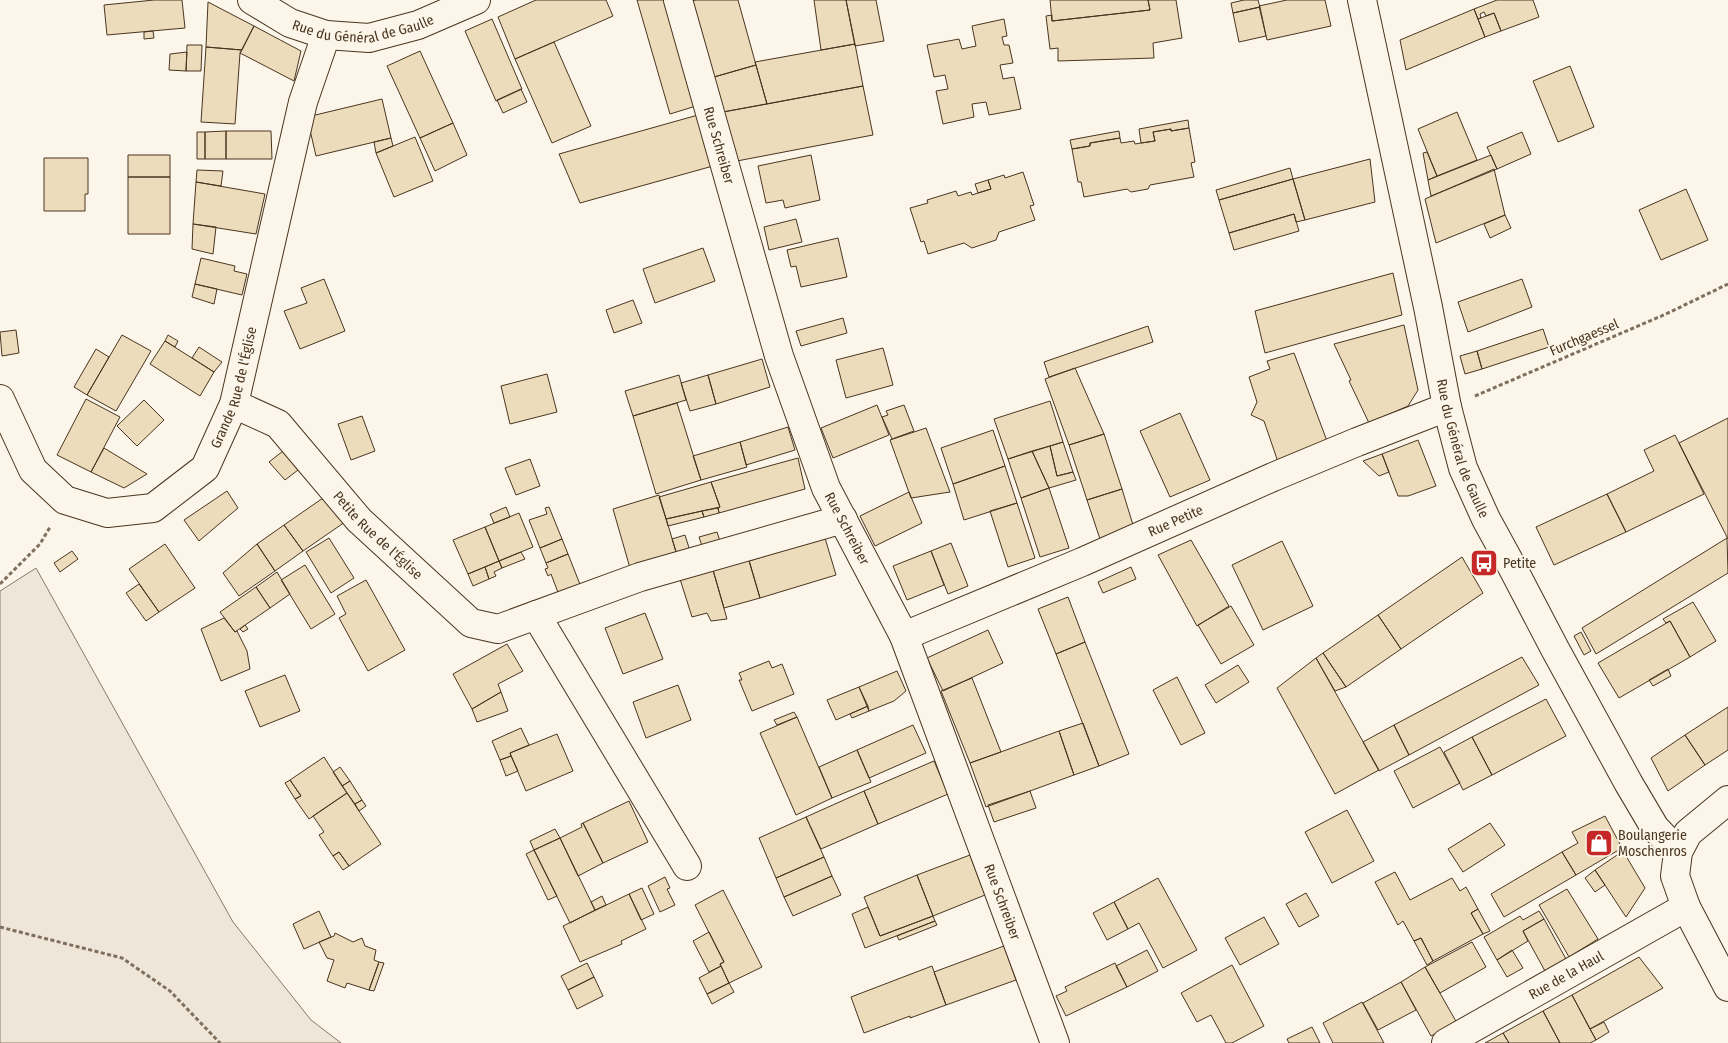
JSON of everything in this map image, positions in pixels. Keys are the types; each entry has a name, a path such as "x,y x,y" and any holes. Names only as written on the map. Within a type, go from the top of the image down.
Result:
{"street":[{"name":"Rue du Général de Gaulle","path":"252,0 290,23 326,35 369,38 418,25 476,0"},
{"name":"Rue Schreiber","path":"678,0 780,356 826,488 904,636 1055,1043"},
{"name":"Rue du Général de Gaulle","path":"1362,0 1428,306 1447,407 1464,468 1486,519 1654,828 1678,852"},
{"name":"Grande Rue de l'Église","path":"0,398 33,470 65,500 108,513 153,508 205,468 234,404 303,102 326,35"},
{"name":"Petite Rue de l'Église","path":"234,404 278,424 359,520 471,623 498,629 640,577 843,519"},
{"name":"Rue Petite","path":"904,636 1082,562 1273,477 1447,407"},
{"path":"536,615 687,866"},
{"path":"1728,800 1688,834 1678,852 1675,876 1686,907 1728,987"},
{"name":"Rue de la Haul","path":"1446,1043 1686,907"}],"path":[{"name":"Furchgaessel","path":"1447,407 1666,314 1728,284"},
{"path":"0,584 40,544 65,500"},
{"path":"0,928 122,958 170,991 220,1043"}],"shaded area":[{"path":"36,568 233,922 311,1020 341,1043 0,1043 0,591"}],"building":[{"path":"154,0 182,0 185,28 107,35 104,5"},
{"path":"536,0 606,0 613,16 515,59 498,17"},
{"path":"637,0 666,0 696,106 670,114"},
{"path":"738,0 756,65 714,77 692,1"},
{"path":"814,0 846,0 855,44 821,50"},
{"path":"846,0 876,0 884,41 855,46"},
{"path":"1050,0 1148,0 1150,10 1052,21"},
{"path":"1148,0 1176,0 1182,38 1153,43 1154,58 1058,61 1058,48 1050,49 1046,16 1052,15 1052,21 1150,10"},
{"path":"1244,0 1258,0 1260,7 1233,13 1231,3"},
{"path":"1287,0 1325,0 1331,26 1267,40 1259,6"},
{"path":"1497,0 1533,0 1539,17 1501,31 1494,13 1486,16 1484,12 1480,14 1481,18 1478,19 1474,9"},
{"path":"208,2 254,26 242,50 206,47"},
{"path":"1260,7 1266,36 1239,42 1233,13"},
{"path":"1474,9 1485,37 1406,70 1400,40"},
{"path":"1494,13 1501,31 1485,37 1478,19"},
{"path":"492,19 522,89 496,101 465,31"},
{"path":"1004,19 1007,36 1002,37 1004,45 1009,45 1013,63 1000,65 1003,79 1014,77 1021,109 989,115 986,102 972,104 974,117 943,124 936,91 948,89 945,75 934,77 927,45 959,39 962,49 976,46 972,26"},
{"path":"254,26 301,51 294,81 240,53"},
{"path":"153,31 154,38 144,39 144,32"},
{"path":"554,42 591,126 552,143 515,59"},
{"path":"855,44 863,86 767,104 755,62"},
{"path":"187,45 202,45 201,71 186,71"},
{"path":"206,47 242,50 240,53 235,124 201,122"},
{"path":"420,51 453,123 420,138 387,66"},
{"path":"187,52 186,71 169,70 170,54"},
{"path":"756,65 767,104 723,112 714,77"},
{"path":"1570,66 1594,127 1558,142 1533,81"},
{"path":"863,86 873,135 737,161 723,112"},
{"path":"521,89 527,102 503,113 497,100"},
{"path":"382,99 391,138 316,156 307,117"},
{"path":"1457,112 1477,160 1437,176 1418,129"},
{"path":"698,115 713,166 580,203 559,154"},
{"path":"1188,120 1189,128 1153,132 1155,141 1141,143 1139,129"},
{"path":"453,123 467,155 435,171 420,138"},
{"path":"1189,128 1195,162 1191,163 1194,177 1150,185 1148,189 1131,192 1127,189 1084,197 1081,182 1078,182 1072,149 1090,146 1090,143 1120,138 1121,143 1134,141 1135,144 1155,141 1153,132"},
{"path":"226,131 271,131 272,159 226,159"},
{"path":"226,131 226,159 205,159 205,132"},
{"path":"1119,131 1120,138 1090,143 1090,146 1072,149 1070,140"},
{"path":"197,132 205,132 205,159 197,159"},
{"path":"1522,132 1531,154 1497,169 1487,147"},
{"path":"415,137 433,181 394,197 376,153"},
{"path":"391,138 393,146 376,153 374,142"},
{"path":"1427,152 1437,176 1428,180 1423,153"},
{"path":"128,155 170,155 170,177 128,177"},
{"path":"811,155 820,200 785,208 783,200 766,203 758,166"},
{"path":"1491,155 1497,169 1431,196 1428,180"},
{"path":"44,158 88,158 88,194 85,194 85,211 44,211"},
{"path":"1370,159 1375,202 1305,220 1293,179"},
{"path":"1290,168 1293,179 1219,200 1216,190"},
{"path":"1494,169 1505,215 1436,243 1425,199"},
{"path":"197,170 223,171 221,186 196,182"},
{"path":"1023,172 1034,205 1030,206 1035,220 999,232 996,240 972,248 964,243 928,254 924,241 921,242 910,208 928,203 927,200 956,191 958,196 971,192 972,195 991,189 988,180 1004,175 1005,178"},
{"path":"128,177 170,177 170,234 128,234"},
{"path":"1293,179 1305,220 1296,222 1294,214 1229,233 1219,200"},
{"path":"988,180 991,189 978,193 975,184"},
{"path":"196,182 265,194 256,234 193,224"},
{"path":"1686,189 1708,240 1661,260 1639,210"},
{"path":"1294,214 1299,231 1234,250 1229,233"},
{"path":"1505,215 1511,228 1490,238 1484,224"},
{"path":"796,219 802,242 769,250 764,227"},
{"path":"193,224 216,227 213,254 192,249"},
{"path":"838,238 847,277 801,287 796,266 791,267 787,250"},
{"path":"703,248 715,281 655,303 643,269"},
{"path":"201,258 235,266 234,271 247,274 242,295 195,284"},
{"path":"1393,273 1402,315 1265,353 1255,311"},
{"path":"324,279 345,331 300,349 284,311 307,303 301,288"},
{"path":"1522,279 1532,307 1468,332 1458,302"},
{"path":"195,284 217,289 214,304 192,297"},
{"path":"633,300 642,323 614,333 606,310"},
{"path":"843,318 847,333 801,346 796,331"},
{"path":"1404,325 1418,390 1408,406 1369,423 1334,344"},
{"path":"1148,326 1153,342 1049,377 1044,362"},
{"path":"1543,329 1549,347 1482,369 1477,351"},
{"path":"16,330 19,353 2,356 0,332"},
{"path":"122,335 151,351 116,411 87,395"},
{"path":"168,335 178,341 175,347 165,341"},
{"path":"165,341 214,372 200,396 150,364"},
{"path":"199,347 222,362 214,372 192,358"},
{"path":"883,348 893,385 846,398 836,360"},
{"path":"96,349 109,357 87,395 74,387"},
{"path":"1477,351 1482,369 1465,374 1460,356"},
{"path":"1294,353 1327,441 1278,462 1264,421 1251,415 1257,402 1249,377 1270,369 1267,361"},
{"path":"762,359 770,387 716,404 708,375"},
{"path":"1075,368 1104,434 1069,445 1045,379"},
{"path":"547,374 557,412 510,424 501,386"},
{"path":"679,375 686,400 633,416 625,391"},
{"path":"708,375 716,404 690,411 681,383"},
{"path":"86,399 120,417 91,472 57,455"},
{"path":"144,400 164,420 137,446 117,426"},
{"path":"1050,401 1063,442 1008,459 994,419"},
{"path":"677,403 701,480 656,494 633,416"},
{"path":"877,405 889,435 833,458 821,428"},
{"path":"904,405 914,431 892,439 882,417 888,415 886,411"},
{"path":"1180,413 1210,480 1170,497 1140,431"},
{"path":"362,416 375,451 351,460 338,424"},
{"path":"1728,418 1728,539 1679,443"},
{"path":"788,427 795,450 746,465 740,442"},
{"path":"926,428 950,492 911,498 890,440"},
{"path":"993,430 1005,466 953,484 941,448"},
{"path":"1104,434 1122,489 1087,500 1069,445"},
{"path":"1675,435 1704,494 1626,532 1607,494 1654,471 1644,450"},
{"path":"1418,440 1436,486 1408,496 1398,496 1382,454"},
{"path":"740,442 747,467 701,480 693,456"},
{"path":"1063,442 1073,472 1057,476 1050,446"},
{"path":"1050,446 1057,476 1073,472 1076,480 1049,488 1032,451"},
{"path":"104,448 147,474 124,488 91,472"},
{"path":"283,451 298,470 285,480 269,462"},
{"path":"1032,451 1049,488 1021,498 1008,459"},
{"path":"1382,454 1389,472 1379,476 1363,461"},
{"path":"798,458 805,489 719,513 718,508 720,507 711,482"},
{"path":"530,459 540,486 516,495 505,468"},
{"path":"1005,466 1017,503 964,520 953,484"},
{"path":"711,482 720,507 666,519 659,497"},
{"path":"1049,488 1069,548 1040,557 1021,498"},
{"path":"1122,489 1133,525 1100,539 1087,500"},
{"path":"227,491 238,508 199,541 184,520"},
{"path":"909,492 922,523 875,546 860,516"},
{"path":"1607,494 1626,532 1554,565 1536,527"},
{"path":"659,495 677,555 630,568 613,509"},
{"path":"323,498 345,522 303,551 284,525"},
{"path":"1017,503 1035,558 1008,567 990,511"},
{"path":"506,507 510,517 494,523 490,514"},
{"path":"549,507 562,539 540,548 529,520 547,514 545,508"},
{"path":"718,508 719,513 704,517 702,511"},
{"path":"702,511 704,517 668,526 666,519"},
{"path":"519,513 533,547 499,561 485,527"},
{"path":"284,525 303,551 275,571 257,544"},
{"path":"485,527 499,561 468,574 453,540"},
{"path":"717,532 721,544 703,549 699,537"},
{"path":"685,535 690,551 677,555 672,539"},
{"path":"329,538 354,578 331,593 306,552"},
{"path":"825,538 836,575 760,598 749,561"},
{"path":"1727,538 1728,573 1596,654 1582,628"},
{"path":"562,539 568,554 546,563 540,548"},
{"path":"1191,540 1229,606 1197,626 1158,555"},
{"path":"1282,541 1313,606 1263,630 1232,565"},
{"path":"951,543 968,586 948,594 931,551"},
{"path":"165,544 195,588 159,612 129,569"},
{"path":"257,544 275,571 239,596 223,573"},
{"path":"72,551 78,559 60,572 54,563"},
{"path":"931,551 944,585 907,600 893,566"},
{"path":"521,552 525,559 502,568 499,561"},
{"path":"568,554 581,587 559,595 551,574 548,576 545,569 548,568 546,563"},
{"path":"1462,557 1483,593 1401,649 1378,615"},
{"path":"749,560 760,598 724,608 713,570"},
{"path":"499,561 502,568 494,572 496,576 489,579 485,567"},
{"path":"305,565 335,614 311,629 281,580"},
{"path":"485,567 489,579 473,586 468,574"},
{"path":"1131,567 1136,579 1103,593 1098,582"},
{"path":"713,570 727,619 711,621 707,613 692,617 680,579"},
{"path":"277,572 290,594 270,608 256,587"},
{"path":"366,580 405,650 368,671 339,618 346,614 337,596"},
{"path":"139,584 159,612 146,621 126,593"},
{"path":"256,587 270,608 235,632 220,612"},
{"path":"1068,597 1085,642 1056,654 1038,609"},
{"path":"1693,602 1716,641 1690,657 1670,621 1666,623 1663,619"},
{"path":"1231,606 1254,645 1221,664 1198,625"},
{"path":"645,613 663,659 623,674 605,628"},
{"path":"1378,615 1401,649 1346,687 1323,653"},
{"path":"224,618 235,632 237,631 247,651 250,669 221,681 201,629"},
{"path":"1670,621 1690,657 1619,698 1598,663"},
{"path":"245,625 248,629 243,632 240,629"},
{"path":"988,630 1003,663 943,691 927,658"},
{"path":"1581,632 1591,651 1584,655 1574,636"},
{"path":"1085,642 1129,754 1099,766 1056,654"},
{"path":"507,644 523,671 498,684 501,692 472,709 453,674"},
{"path":"1323,653 1346,687 1335,691 1316,658"},
{"path":"1522,657 1539,685 1409,755 1394,725"},
{"path":"1316,658 1379,770 1335,794 1277,688"},
{"path":"769,661 772,668 782,664 794,694 752,711 739,680 742,680 739,673"},
{"path":"1238,665 1249,682 1216,703 1205,685"},
{"path":"1668,669 1671,676 1653,686 1649,680"},
{"path":"897,671 906,691 894,701 869,711 859,687"},
{"path":"285,675 300,711 260,727 245,691"},
{"path":"1177,677 1205,733 1181,745 1153,690"},
{"path":"972,678 1001,752 970,763 941,691"},
{"path":"678,685 691,720 646,738 633,702"},
{"path":"859,687 868,706 836,720 827,700"},
{"path":"501,692 508,711 477,722 472,709"},
{"path":"1546,699 1566,736 1492,775 1472,737"},
{"path":"868,706 869,711 852,718 850,714"},
{"path":"1728,707 1728,750 1705,765 1685,735"},
{"path":"794,712 797,717 777,725 774,720"},
{"path":"797,717 832,798 796,815 760,733"},
{"path":"1083,723 1099,766 1074,775 1059,731"},
{"path":"913,725 926,753 869,778 857,750"},
{"path":"1394,725 1409,755 1379,771 1363,742"},
{"path":"521,728 529,745 510,753 511,756 500,760 492,741"},
{"path":"1059,731 1074,775 986,807 970,763"},
{"path":"557,734 573,771 526,791 510,753"},
{"path":"1685,735 1705,765 1668,791 1651,758"},
{"path":"1472,737 1492,775 1463,790 1444,752"},
{"path":"1440,747 1460,783 1413,808 1394,771"},
{"path":"857,750 871,782 832,798 819,767"},
{"path":"511,756 518,771 506,776 500,760"},
{"path":"324,757 347,793 309,819 295,799 301,796 290,780"},
{"path":"934,761 948,794 878,824 864,791"},
{"path":"340,767 350,781 342,786 333,772"},
{"path":"290,780 301,796 295,799 285,783"},
{"path":"350,781 362,800 355,804 342,786"},
{"path":"864,791 878,824 821,849 806,817"},
{"path":"1030,791 1036,808 994,822 988,805"},
{"path":"347,793 381,844 349,866 339,852 333,856 319,835 324,832 313,816"},
{"path":"362,800 366,806 359,811 355,804"},
{"path":"629,801 648,842 603,863 583,823"},
{"path":"1347,810 1374,861 1332,883 1305,832"},
{"path":"1605,816 1622,848 1576,875 1562,852 1578,843 1572,832"},
{"path":"806,817 824,857 776,878 759,838"},
{"path":"583,823 603,863 578,876 560,838 582,827 581,824"},
{"path":"1490,823 1505,845 1463,872 1448,849"},
{"path":"555,829 560,838 534,850 530,841"},
{"path":"560,838 595,910 570,923 534,850"},
{"path":"534,850 557,896 548,900 526,854"},
{"path":"1623,851 1645,888 1626,917 1595,870"},
{"path":"339,852 349,866 343,870 333,856"},
{"path":"1562,852 1576,875 1504,917 1491,894"},
{"path":"970,855 985,895 933,916 917,875"},
{"path":"824,857 832,876 784,897 776,878"},
{"path":"1595,870 1605,885 1595,892 1585,878"},
{"path":"1395,872 1410,900 1452,878 1460,891 1466,887 1478,909 1471,913 1483,934 1433,961 1421,938 1414,941 1403,921 1398,925 1375,882"},
{"path":"917,875 933,916 880,936 864,897"},
{"path":"832,876 841,895 793,916 784,897"},
{"path":"665,877 670,888 667,889 675,905 660,912 648,886"},
{"path":"1158,878 1197,950 1163,968 1139,923 1128,929 1114,902"},
{"path":"642,888 654,914 641,920 629,894"},
{"path":"1567,889 1598,939 1569,957 1539,905"},
{"path":"723,890 762,967 729,983 720,964 724,962 695,905"},
{"path":"1306,893 1319,916 1299,927 1286,904"},
{"path":"629,894 646,929 621,941 622,944 580,962 563,926"},
{"path":"602,896 606,905 595,910 591,902"},
{"path":"1114,902 1128,929 1107,940 1093,913"},
{"path":"868,907 880,936 933,916 935,921 865,948 852,914"},
{"path":"1478,909 1490,931 1483,934 1471,913"},
{"path":"319,911 331,937 304,949 293,924"},
{"path":"1539,911 1544,919 1523,931 1528,941 1497,960 1484,937 1520,916 1523,920"},
{"path":"1264,917 1279,944 1240,965 1225,938"},
{"path":"1544,919 1566,959 1545,971 1523,931"},
{"path":"935,921 937,925 899,940 897,936"},
{"path":"709,932 724,962 720,964 721,966 709,972 693,941"},
{"path":"335,933 353,942 362,938 365,946 376,950 374,960 379,962 369,990 347,983 345,988 327,981 334,960 327,958 319,942 334,936"},
{"path":"1421,938 1433,961 1427,965 1414,941"},
{"path":"1472,942 1486,967 1440,993 1425,967"},
{"path":"1004,946 1016,980 946,1005 934,972"},
{"path":"1147,950 1158,971 1127,987 1116,966"},
{"path":"1512,950 1523,968 1507,977 1497,960"},
{"path":"1639,957 1663,988 1590,1029 1572,995"},
{"path":"379,962 384,963 374,991 369,990"},
{"path":"587,963 594,977 568,990 561,976"},
{"path":"1115,963 1127,987 1066,1016 1056,996 1067,991 1065,987"},
{"path":"1232,965 1264,1026 1232,1043 1226,1043 1211,1015 1197,1022 1181,993"},
{"path":"721,966 729,983 707,994 699,978"},
{"path":"932,966 946,1005 864,1033 851,997"},
{"path":"1425,967 1457,1023 1431,1036 1401,982"},
{"path":"594,977 603,996 577,1009 568,990"},
{"path":"1401,982 1416,1010 1378,1030 1363,1003"},
{"path":"729,983 734,992 712,1004 707,994"},
{"path":"1572,995 1596,1040 1590,1043 1560,1043 1543,1011"},
{"path":"1362,1002 1384,1043 1333,1043 1323,1023"},
{"path":"1543,1011 1560,1043 1509,1043 1503,1033"},
{"path":"1604,1022 1609,1032 1596,1040 1590,1029"},
{"path":"1312,1027 1320,1043 1289,1043 1287,1039"},
{"path":"1503,1033 1509,1043 1485,1043"}],"place":[{"name":"Petite","path":"1484,563"},
{"name":"Boulangerie Moschenros","path":"1599,843"}]}
